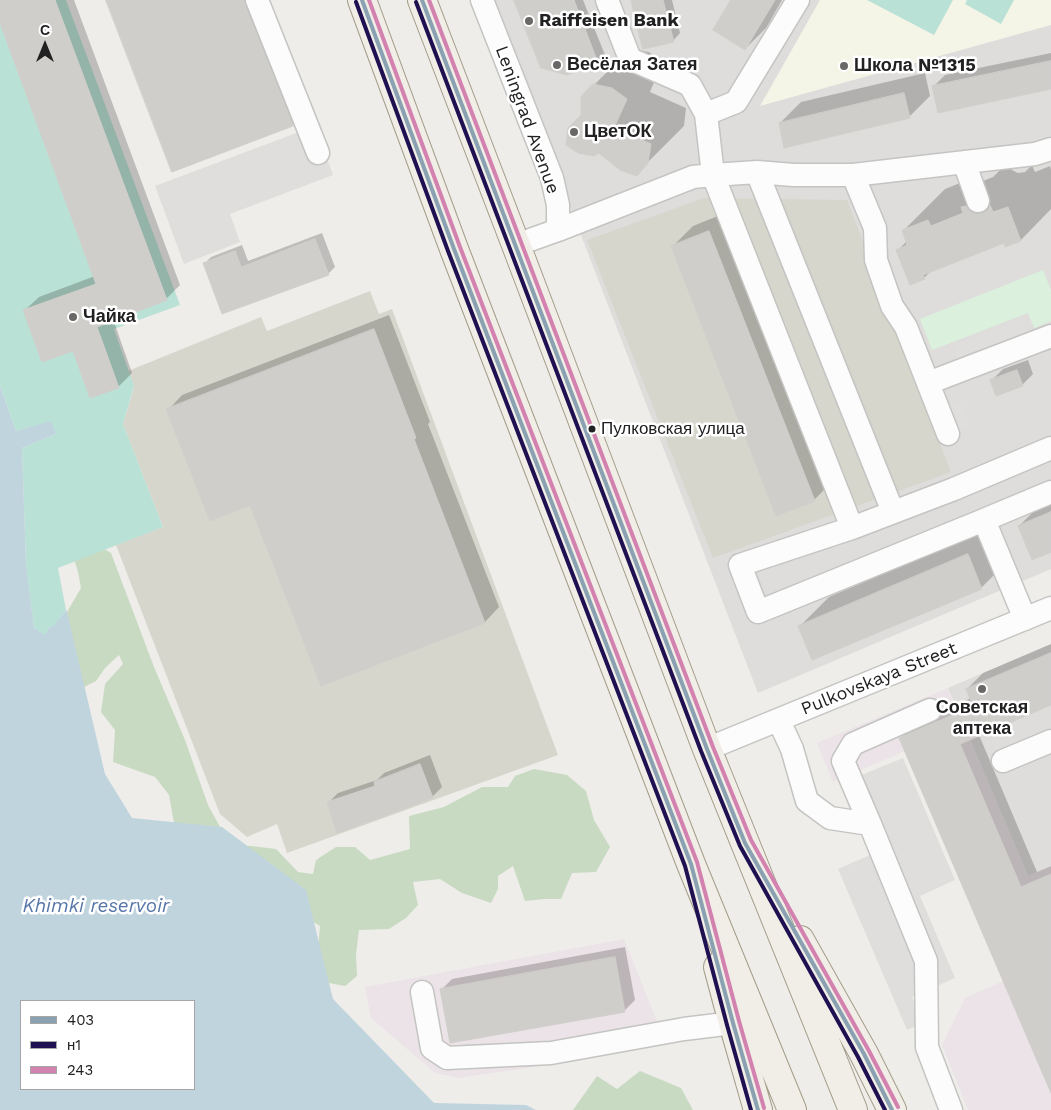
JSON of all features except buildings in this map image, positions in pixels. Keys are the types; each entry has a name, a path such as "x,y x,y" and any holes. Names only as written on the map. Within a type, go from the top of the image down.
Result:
{"main road":[{"path":"362,0 454,249 691,864 792,1110"},
{"path":"422,0 708,749 853,1110"},
{"path":"745,843 864,1054 892,1110"},
{"path":"691,864 758,1110"}],"street":[{"path":"257,0 318,153"},
{"name":"Leningrad Avenue","path":"482,0 552,178 558,205 558,230"},
{"path":"607,0 630,60 690,85 706,114 713,175 852,528"},
{"path":"706,114 736,102 798,0"},
{"path":"516,245 692,177 757,172 793,175 853,175 1035,154 1051,149"},
{"path":"964,162 978,201"},
{"path":"757,172 894,512"},
{"path":"853,175 875,228 876,260 892,306 906,327 948,434"},
{"path":"928,383 1051,336"},
{"path":"1051,448 954,489 852,528 740,565 758,612 1051,492"},
{"path":"984,520 1025,619"},
{"name":"Pulkovskaya Street","path":"708,749 1051,608"},
{"path":"930,710 853,744 843,761 926,961 927,1047 951,1110"},
{"path":"779,721 792,749 807,800 830,818 870,824"},
{"path":"1003,761 1051,741"},
{"path":"422,992 432,1048 447,1058 551,1054 684,1029 733,1023"}],"shaded area":[{"path":"490,0 1051,0 1051,569 758,693"},
{"name":"Школа №1315","path":"820,0 1051,0 1051,25 760,106"},
{"path":"315,126 333,175 230,214 240,242 184,264 155,186"},
{"path":"704,198 847,200 951,472 713,558 587,240"},
{"path":"370,291 379,314 392,309 558,755 287,853 277,824 247,837 220,814 116,545 163,527 123,424 134,387 128,371 261,317 267,331"},
{"path":"1020,320 1025,335 958,361 952,346"},
{"path":"961,401 972,428 957,434 946,407"},
{"path":"1051,644 1051,866 1028,876 948,688"},
{"path":"948,688 1028,876 1051,866 1051,1110 968,1110 942,1045 965,998 1003,981 905,751 833,782 817,743"},
{"path":"903,758 955,880 920,896 955,978 912,997 923,1023 907,1030 838,869 870,855 840,784"},
{"path":"624,939 660,1029 579,1042 582,1060 458,1078 435,1073 371,1018 365,987"}],"green space":[{"name":"Чайка","path":"0,0 66,0 180,305 114,329 134,386 123,424 163,527 58,568 66,610 54,627 49,628 45,636 34,628 26,564 22,448 56,434 50,422 16,431 0,386"},
{"path":"867,0 953,0 934,35"},
{"path":"967,0 1014,0 1001,24 965,4"},
{"path":"1043,270 1051,290 1051,321 1034,328 1028,313 932,350 920,319"},
{"path":"85,537 111,553 154,667 185,740 208,805 230,845 276,849 298,872 313,874 316,860 336,847 355,847 370,860 410,849 409,816 444,807 482,787 508,787 515,776 534,769 567,775 586,791 594,820 610,847 596,872 572,873 561,899 525,901 513,866 498,876 498,889 491,903 462,893 440,879 413,882 418,905 406,918 389,929 359,930 356,954 357,976 345,986 329,983 317,961 320,926 177,840 169,795 155,777 113,762 115,730 101,712 105,684 123,664 119,655 105,668 96,681 78,690 68,640 67,612 81,588 72,552"},
{"path":"640,1071 681,1088 693,1110 573,1110 597,1076 617,1089"}],"water":[{"name":"Khimki reservoir","path":"0,386 16,431 51,421 56,434 22,448 26,564 34,628 45,635 66,610 105,774 132,818 222,827 306,890 333,999 434,1103 526,1105 536,1110 0,1110"}],"transit line":[{"name":"403","path":"362,0 454,249 691,864 758,1110"},
{"name":"243","path":"369,0 460,247 697,862 764,1108"},
{"name":"403","path":"422,0 707,749 745,843 864,1054 892,1110"},
{"name":"243","path":"429,0 713,747 751,840 869,1051 898,1107"},
{"name":"н1","path":"356,2 448,251 685,866 751,1110"},
{"name":"н1","path":"416,2 701,751 740,846 858,1057 885,1110"}],"place":[{"name":"Raiffeisen Bank","path":"529,21"},
{"name":"Весёлая Затея","path":"557,65"},
{"name":"Школа №1315","path":"844,66"},
{"name":"ЦветОК","path":"574,132"},
{"name":"Чайка","path":"73,317"},
{"name":"Пулковская улица","path":"592,429"},
{"name":"Советская аптека","path":"982,689"}]}
